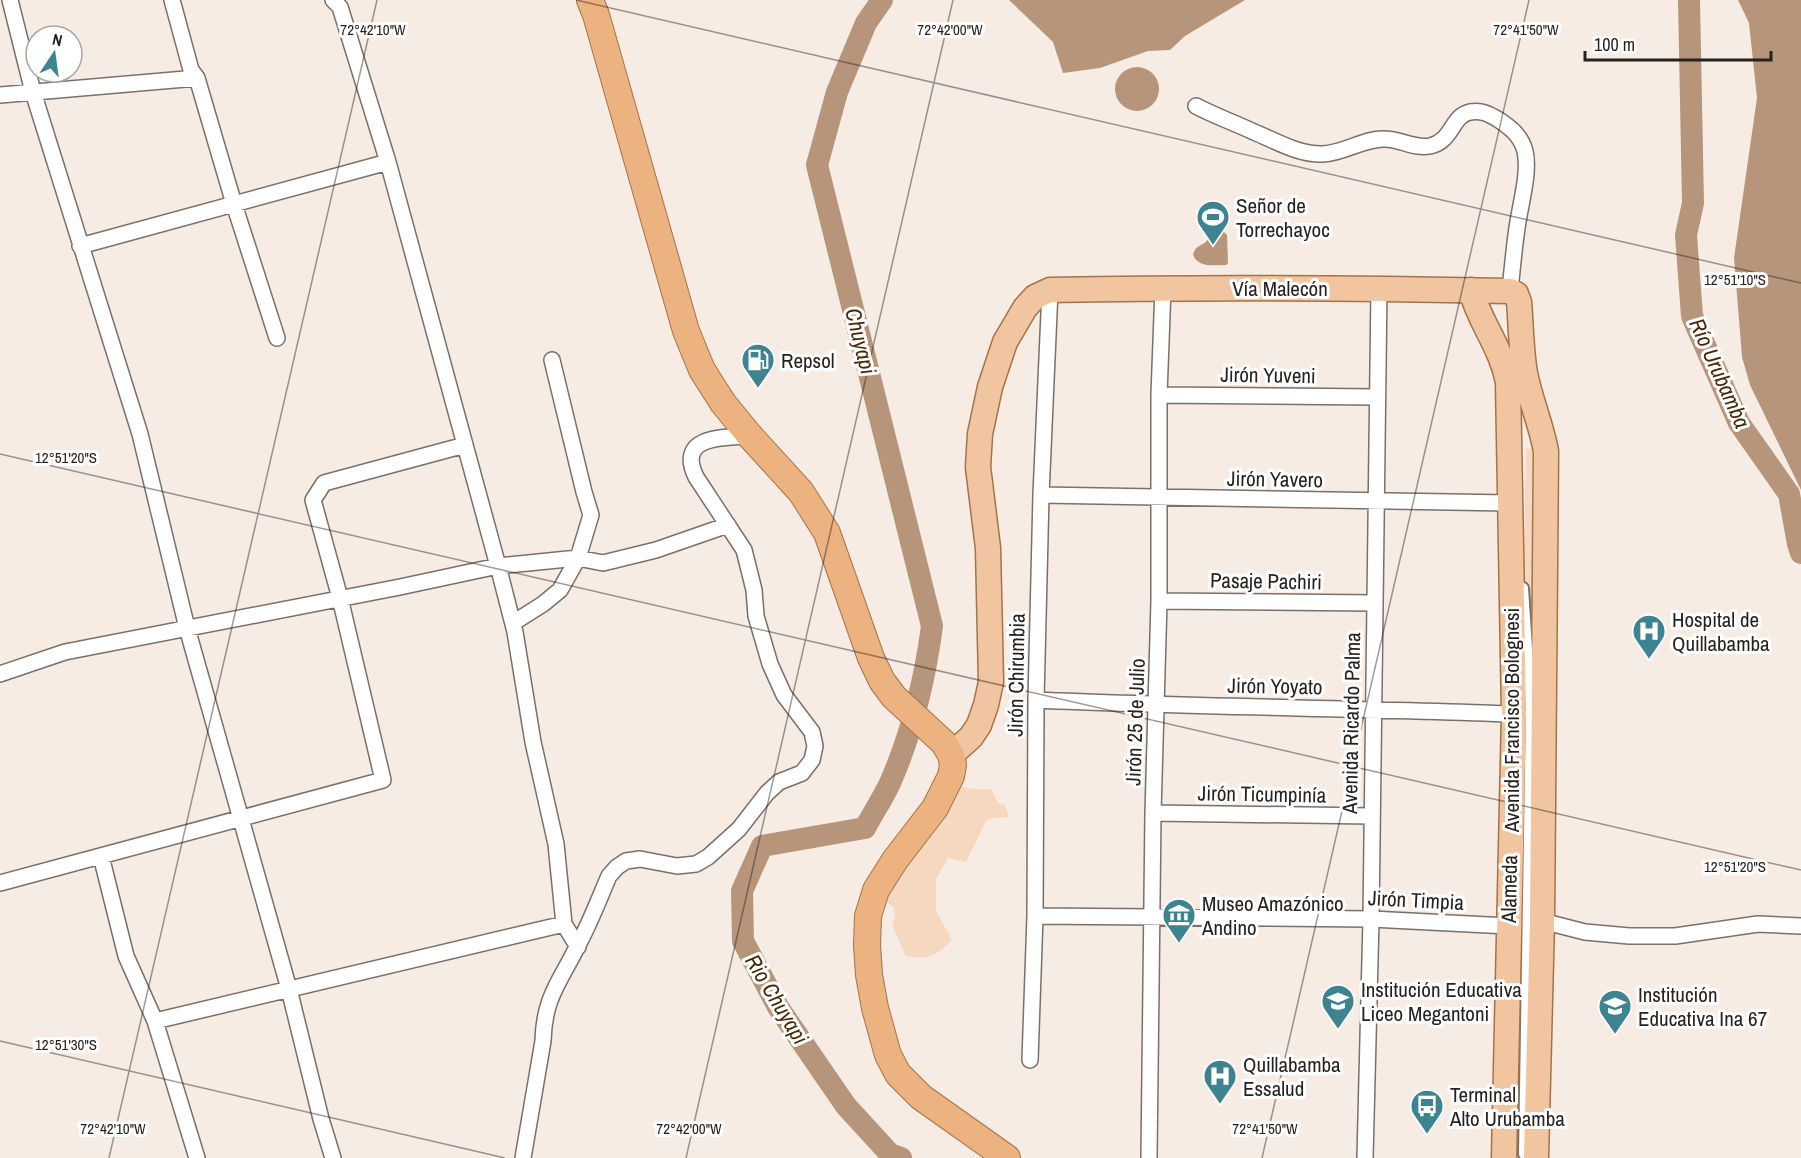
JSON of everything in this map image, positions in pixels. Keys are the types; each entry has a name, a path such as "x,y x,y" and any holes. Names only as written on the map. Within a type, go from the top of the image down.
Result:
{"highway":[{"path":"590,0 686,331 702,370 723,403 801,492 827,533 871,658 882,681 894,697 944,743 951,755 953,765 951,776 935,808 895,860 876,890 868,916 869,975 888,1055 898,1074 921,1097 1007,1158"}],"main road":[{"name":"Vía Malecón","path":"1050,290 1379,288 1510,291"},
{"path":"951,755 971,737 979,725 991,682 988,549 978,467 980,434 990,387 1005,342 1024,308 1035,297 1050,290"},
{"name":"Avenida Francisco Bolognesi","path":"1471,290 1477,311 1505,364 1508,382 1514,714 1504,1158"},
{"name":"Avenida Francisco Bolognesi","path":"1510,291 1516,294 1519,302 1525,369 1544,440 1546,463 1542,921 1536,1158"},
{"path":"1509,445 1524,441 1544,440"}],"street":[{"path":"10,0 33,92 140,434 187,628 289,989 333,1158"},
{"path":"172,0 190,70 197,78 277,338"},
{"path":"333,0 340,7 388,162 513,623 533,742 556,844 564,924 578,947"},
{"path":"0,95 197,78"},
{"path":"1196,106 1274,141 1298,150 1322,154 1340,152 1358,144 1386,139 1425,147 1438,144 1450,134 1457,120 1467,112 1484,111 1513,129 1525,150 1524,181 1510,291"},
{"path":"80,246 388,162"},
{"name":"Jirón 25 de Julio","path":"1149,1158 1163,288"},
{"name":"Avenida Ricardo Palma","path":"1365,1158 1371,919 1379,288"},
{"name":"Jirón Chirumbia","path":"1030,1060 1035,916 1036,700 1041,495 1050,290"},
{"path":"513,623 560,590 578,558 591,515 552,360"},
{"name":"Alameda","path":"1524,1158 1531,708 1515,454 1517,412 1525,369"},
{"name":"Jirón Yuveni","path":"1160,395 1377,397"},
{"path":"523,1158 547,1006 578,947 609,876 626,861 640,859 677,866 696,864 708,857 739,829 767,793 779,782 801,772 812,760 815,747 812,732 784,695 770,664 756,616 754,590 744,550 691,466 690,456 696,447 708,440 750,436"},
{"path":"0,883 383,780 340,598 313,500 324,483 465,446"},
{"name":"Jirón Yavero","path":"1041,495 1509,503"},
{"path":"0,674 65,652 498,566 578,558 603,563 656,550 728,525"},
{"name":"Pasaje Pachiri","path":"1159,601 1374,603"},
{"name":"Jirón Yoyato","path":"1036,700 1157,705 1374,708 1514,714"},
{"name":"Jirón Ticumpinía","path":"1153,813 1371,816"},
{"path":"101,856 126,956 155,1021 197,1158"},
{"name":"Jirón Timpia","path":"1035,916 1371,919 1508,926"},
{"path":"1542,921 1585,932 1629,936 1675,936 1758,924 1801,926"},
{"path":"155,1021 564,924"}],"shaded area":[{"path":"1009,0 1245,0 1185,36 1170,50 1148,51 1100,68 1063,73 1053,42"},
{"path":"1738,0 1801,0 1801,490 1750,385 1742,357 1734,258 1757,98 1749,23"},
{"path":"1137,67 1146,68 1153,73 1158,80 1158,98 1153,105 1146,110 1137,111 1128,110 1121,105 1116,98 1115,89 1116,80 1121,73 1128,68"},
{"name":"Señor de Torrechayoc","path":"1215,229 1222,230 1227,235 1228,263 1226,265 1202,264 1193,254 1196,248 1206,242"},
{"path":"1545,447 1539,902 1518,902 1526,449"},
{"path":"950,780 969,788 991,789 998,803 1005,805 1009,817 986,821 966,862 948,858 936,879 936,911 952,940 932,955 906,956 892,925 895,918 894,908 888,903 874,904"}],"waterway":[{"name":"Chuyapi","path":"882,0 866,23 837,92 817,165 932,626 929,646 917,706 905,745 890,783 865,828 762,846 742,891 743,941 778,1007 846,1106 890,1154 901,1158"},
{"name":"Río Urubamba","path":"1689,0 1693,203 1686,235 1692,316 1739,423 1789,494 1801,553"}],"place":[{"name":"Señor de Torrechayoc","path":"1213,246"},
{"name":"Repsol","path":"758,389"},
{"name":"Hospital de Quillabamba","path":"1649,660"},
{"name":"Museo Amazónico Andino","path":"1179,944"},
{"name":"Institución Educativa Liceo Megantoni","path":"1338,1030"},
{"name":"Institución Educativa Ina 67","path":"1615,1035"},
{"name":"Quillabamba Essalud","path":"1220,1105"},
{"name":"Terminal Alto Urubamba","path":"1427,1135"}],"water label":[{"name":"Rio Chuyapi","path":"777,999"}]}
